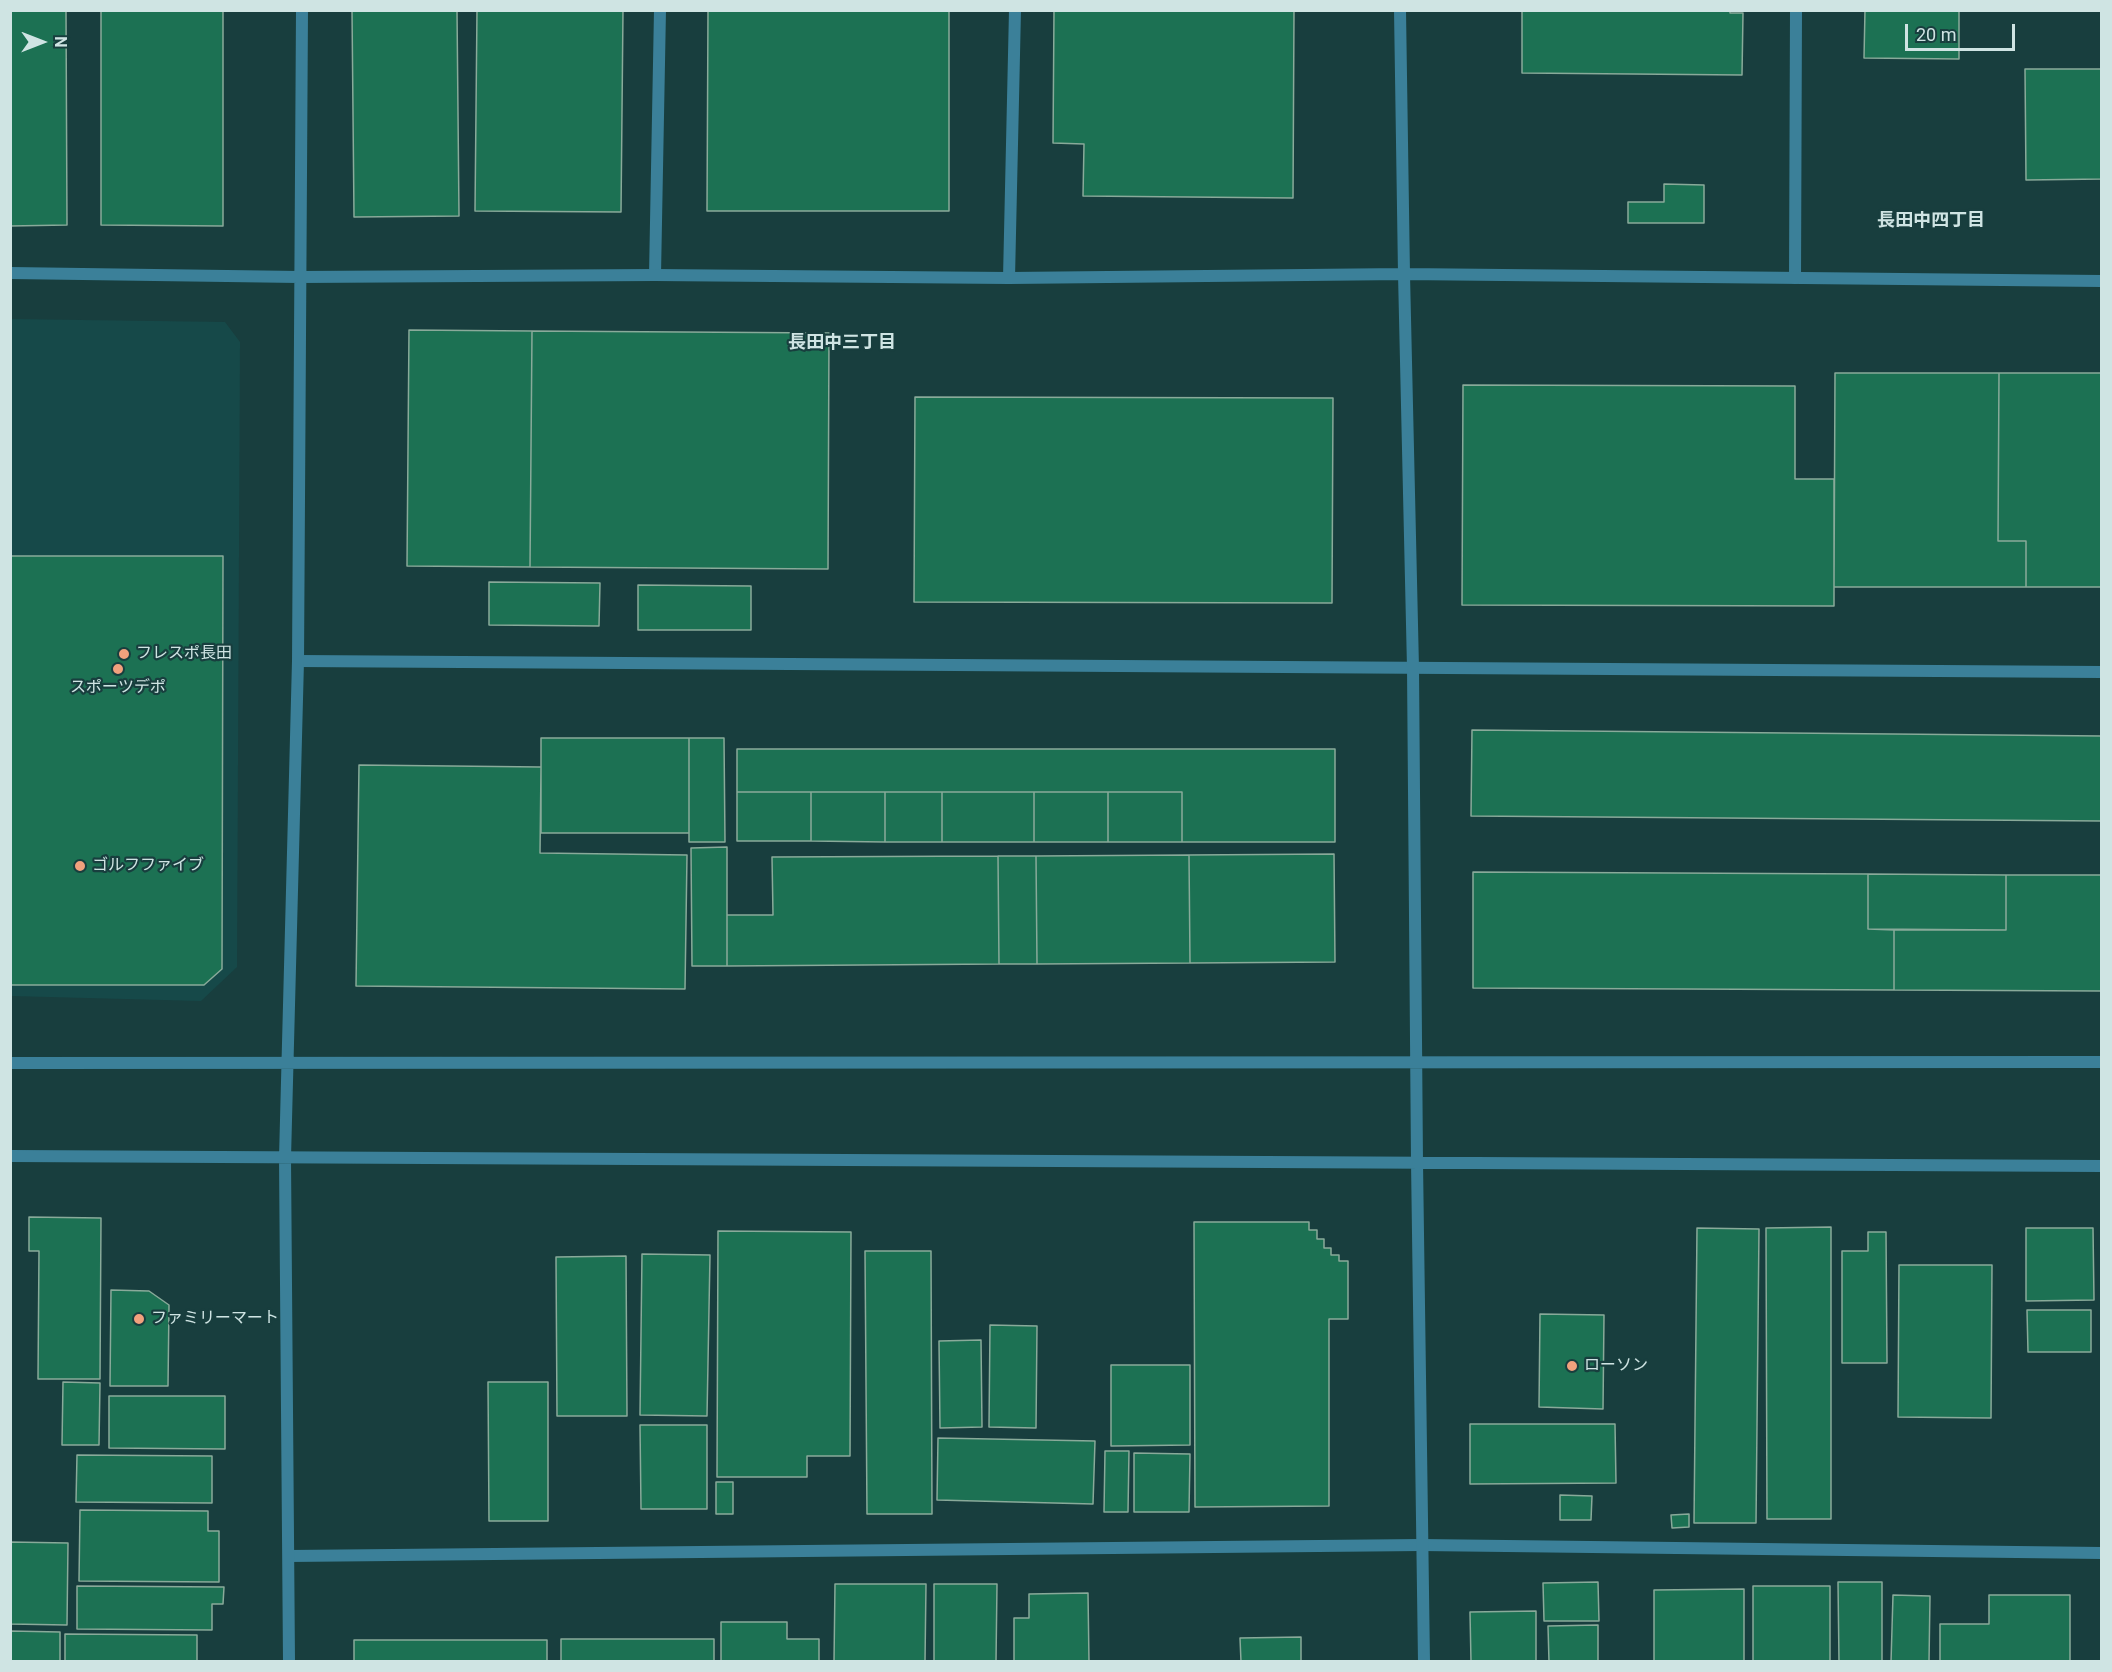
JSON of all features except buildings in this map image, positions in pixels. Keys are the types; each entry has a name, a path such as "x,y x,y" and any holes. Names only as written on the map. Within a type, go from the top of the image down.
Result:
{"street":[{"path":"289,1662 285,1158 298,661 302,10"},
{"path":"655,276 660,10"},
{"path":"1009,278 1015,10"},
{"path":"1400,10 1413,668 1424,1662"},
{"path":"1795,278 1796,10"},
{"path":"10,273 1009,278 1404,274 2102,281"},
{"path":"298,661 2102,672"},
{"path":"10,1063 2102,1062"},
{"path":"10,1156 2102,1166"},
{"path":"289,1556 1422,1545 2102,1553"}],"shaded area":[{"name":"フレスポ長田","path":"11,319 225,322 240,342 237,967 201,1001 11,996"}],"place":[{"name":"フレスポ長田","path":"124,654"},
{"name":"スポーツデポ","path":"118,669"},
{"name":"ゴルフファイブ","path":"80,866"},
{"name":"ファミリーマート","path":"139,1319"},
{"name":"ローソン","path":"1572,1366"}],"district":[{"name":"長田中四丁目","path":"1931,221"},
{"name":"長田中三丁目","path":"842,343"}]}
